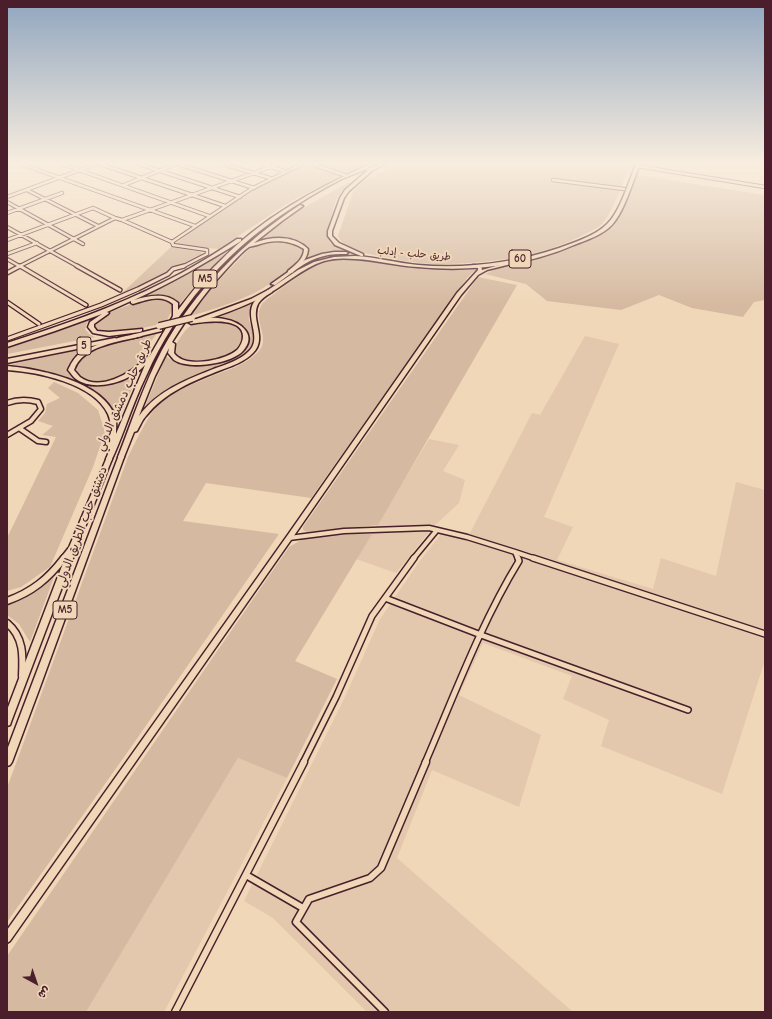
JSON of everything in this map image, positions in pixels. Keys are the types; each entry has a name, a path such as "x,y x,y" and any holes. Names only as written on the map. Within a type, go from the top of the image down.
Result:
{"highway":[{"name":"طريق حلب دمشق الدولي","path":"7,722 74,545 130,405 157,347 173,319 209,274 260,228 285,212"},
{"name":"طريق حلب دمشق الدولي","path":"121,457 146,392 165,351 187,313 209,285 246,248 272,225 292,212"},
{"path":"337,212 330,236 337,244 359,256"},
{"name":"60","path":"290,272 307,260 322,255 337,253 410,263 450,265 488,262 526,256 559,247 600,228 609,221 613,212"},
{"name":"طريق حلب - إدلب","path":"359,256 417,266 448,267 474,266 528,258 576,243 609,225 616,212"},
{"path":"8,343 71,323 152,290 187,272 260,228"},
{"path":"246,248 260,242 273,240 284,240 301,244 306,249 306,254 290,272"},
{"name":"60","path":"191,320 233,308 270,291 314,263 334,258 359,256"},
{"name":"5","path":"7,362 140,333 191,320 241,301 261,291 290,272"},
{"path":"121,457 145,413 156,401 184,383 233,364 253,350 257,343 253,311 257,302 270,291"},
{"path":"140,333 102,334 94,332 91,325 98,318 118,308 137,300 156,297 170,299 176,304 177,307 173,319"},
{"path":"178,330 170,349 171,354 176,359 184,362 196,364 210,363 237,353 244,345 247,336 244,330 237,325 215,319 191,320"},
{"path":"140,333 94,348 84,353 73,363 73,374 80,380 93,383 105,383 122,378 134,373 142,367 157,347"},
{"name":"5","path":"7,357 140,333"},
{"path":"7,368 40,372 58,378 87,390 102,401 111,414 113,423 109,459"},
{"name":"دمشق حلب الطريق الدولي","path":"7,762 121,457"}],"main road":[{"path":"474,276 486,270 528,258"},
{"path":"7,938 459,294 481,268 479,266 474,266"}],"street":[{"path":"25,212 83,244"},
{"path":"69,212 98,226"},
{"path":"7,240 84,212"},
{"path":"8,343 138,289 168,274 173,269 183,266 207,254 207,250 173,245 172,242 101,212"},
{"path":"122,220 144,212"},
{"path":"152,212 194,226"},
{"path":"197,212 209,216"},
{"path":"172,242 216,212"},
{"path":"7,272 115,218"},
{"path":"7,227 120,290"},
{"path":"7,254 37,243"},
{"path":"7,259 86,305"},
{"path":"7,302 39,324"},
{"path":"7,403 25,399 38,402 41,409 37,417 7,435"},
{"path":"19,428 38,441 46,442"},
{"path":"289,538 344,531 430,528 467,537 515,552 765,634"},
{"path":"174,1012 336,697 372,616 413,559 437,530"},
{"path":"7,601 36,588 50,577 74,545"},
{"path":"386,1012 296,922 309,899 370,878 381,868 481,635 506,582 519,562 515,552"},
{"path":"385,598 481,635 688,710"},
{"path":"7,623 13,626 22,641 23,660 21,688"},
{"path":"246,874 303,908"}],"shaded area":[{"path":"219,212 275,212 219,249 174,245"},
{"path":"298,212 333,212 327,231 330,243 345,252 329,251 305,259 309,249 298,242 286,239 259,240"},
{"path":"346,212 610,212 600,226 594,230 552,248 514,258 475,263 437,264 408,262 350,248 341,241 338,236"},
{"path":"621,212 765,212 765,300 754,302 743,317 692,308 659,295 621,310 547,301 526,284 485,274 496,269 581,243 614,227"},
{"path":"282,241 299,245 303,249 303,254 274,282 239,300 190,316 205,295 248,250 257,244"},
{"path":"171,247 201,252 202,255 182,265 172,268 166,273 133,290 122,293"},
{"path":"227,252 197,283 179,305 171,298 161,296 146,297 116,307 87,323 85,329 89,334 95,337 7,354 7,347 78,322 155,291"},
{"path":"352,259 424,268 456,269 488,266 473,272 467,278 311,498 206,483 183,521 279,534 7,922 7,788 128,457 151,414 163,401 178,391 195,383 236,367 253,357 258,352 263,343 259,311 265,301 319,263 331,260"},
{"path":"478,277 517,285 378,525 307,532 303,530 303,527"},
{"path":"149,299 171,301 173,308 166,322 144,328 106,333 97,330 94,327 102,317 109,313"},
{"path":"253,302 249,318 255,341 249,351 215,369 176,384 161,393 144,409 166,356 174,362 180,364 198,366 228,360 244,351 249,344 251,335 248,331 236,322 216,317"},
{"path":"214,321 231,325 240,331 242,338 239,345 231,352 206,360 185,359 176,354 173,349 185,331 198,323"},
{"path":"157,333 138,367 126,375 109,381 93,382 80,377 76,371 76,366 83,358 102,347 124,340"},
{"path":"585,336 619,344 544,517 573,527 557,560 653,589 661,558 716,576 736,482 765,490 765,660 722,794 601,746 609,720 563,699 572,676 483,643 459,695 541,735 519,807 432,770 397,858 573,1012 367,1012 273,918 244,901 344,699 380,619 419,562 445,529 470,533 532,413 540,415"},
{"path":"91,347 75,356 70,363 68,372 75,379 84,384 101,386 120,382 138,374 116,428 112,407 105,398 94,390 50,373 10,365"},
{"path":"54,382 78,393 98,410 105,432 93,467 50,567 21,587 7,591 7,538 56,437 42,435 53,426 38,421 45,413 47,404 60,398 48,388"},
{"path":"429,439 459,445 443,471 465,480 459,503 434,526 396,573 356,559"},
{"path":"321,534 372,534 295,661 337,679 287,778 238,758 86,1012 7,1012 7,956 289,547 303,539"},
{"path":"54,577 30,642 19,624 7,615 7,604 32,593 44,586"},
{"path":"238,758 287,778 164,1012 86,1012"}]}
